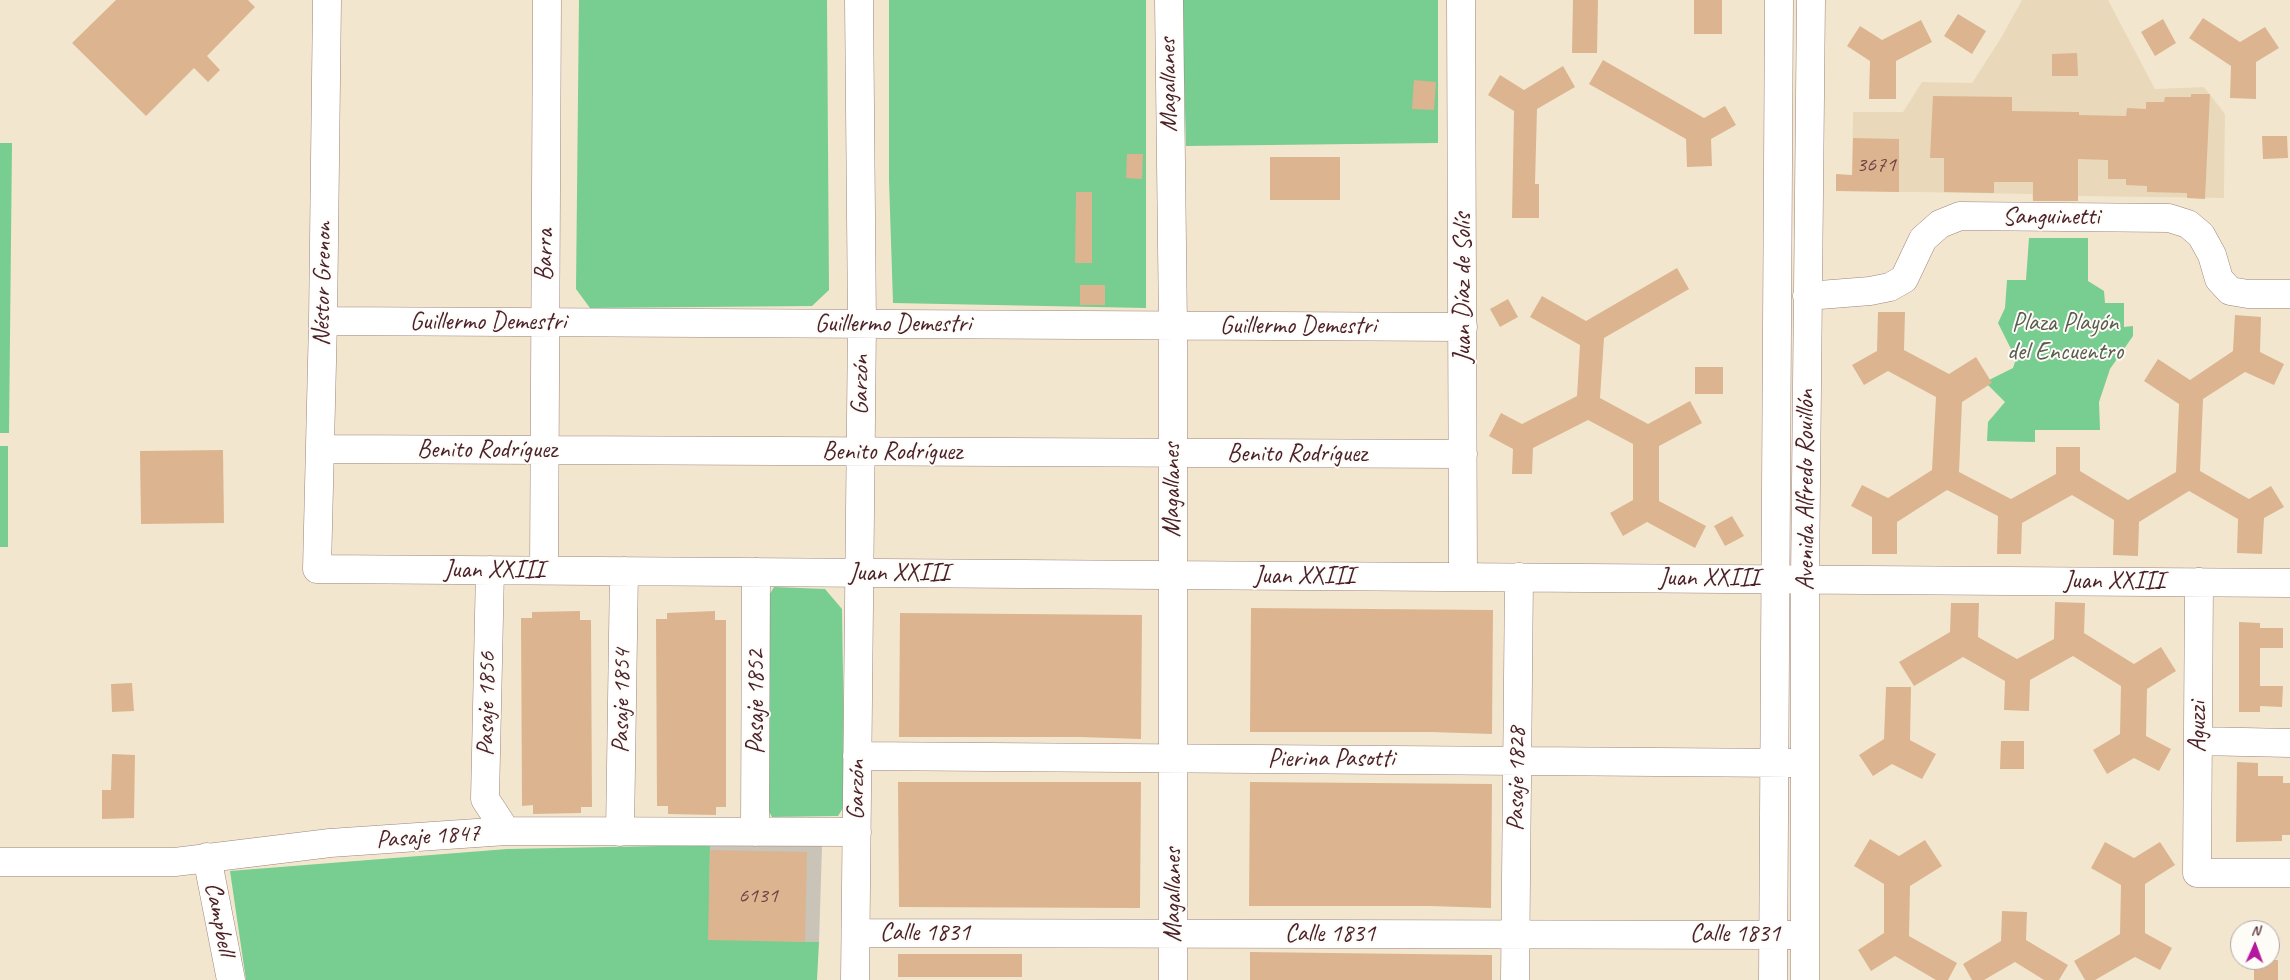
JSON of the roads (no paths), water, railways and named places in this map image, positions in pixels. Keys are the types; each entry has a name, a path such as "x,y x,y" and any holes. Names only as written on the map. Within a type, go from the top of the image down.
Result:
{"street":[{"name":"Néstor Grenon","path":"317,569 323,321 327,0"},
{"name":"Barra","path":"544,570 547,0"},
{"name":"Garzón","path":"855,980 862,324 859,0"},
{"name":"Magallanes","path":"1169,0 1173,326 1173,980"},
{"name":"Juan Díaz de Solís","path":"1461,0 1463,577"},
{"name":"Avenida Alfredo Rouillón","path":"1772,980 1779,0"},
{"name":"Avenida Alfredo Rouillón","path":"1805,980 1805,579 1811,0"},
{"name":"Sanguinetti","path":"1807,296 1870,291 1890,287 1904,278 1923,238 1940,224 1960,216 2169,218 2188,224 2201,235 2212,255 2219,279 2230,291 2248,294 2290,294"},
{"name":"Guillermo Demestri","path":"323,321 1463,327"},
{"name":"Benito Rodríguez","path":"320,449 1463,454"},
{"name":"Juan XXIII","path":"317,569 2290,583"},
{"name":"Pasaje 1856","path":"490,570 485,799 506,832"},
{"name":"Pasaje 1854","path":"620,832 624,571"},
{"name":"Pasaje 1852","path":"755,832 756,572"},
{"name":"Pasaje 1828","path":"1515,980 1519,577"},
{"name":"Aguzzi","path":"2199,582 2197,873 2290,873"},
{"path":"2198,741 2290,743"},
{"name":"Pierina Pasotti","path":"857,756 1805,763"},
{"name":"Pasaje 1847","path":"0,862 175,862 330,843 506,832 857,832"},
{"name":"Campbell","path":"207,857 231,980"},
{"name":"Calle 1831","path":"856,933 1804,935"}],"park label":[{"name":"Plaza Playón del Encuentro","path":"2065,338"}]}
